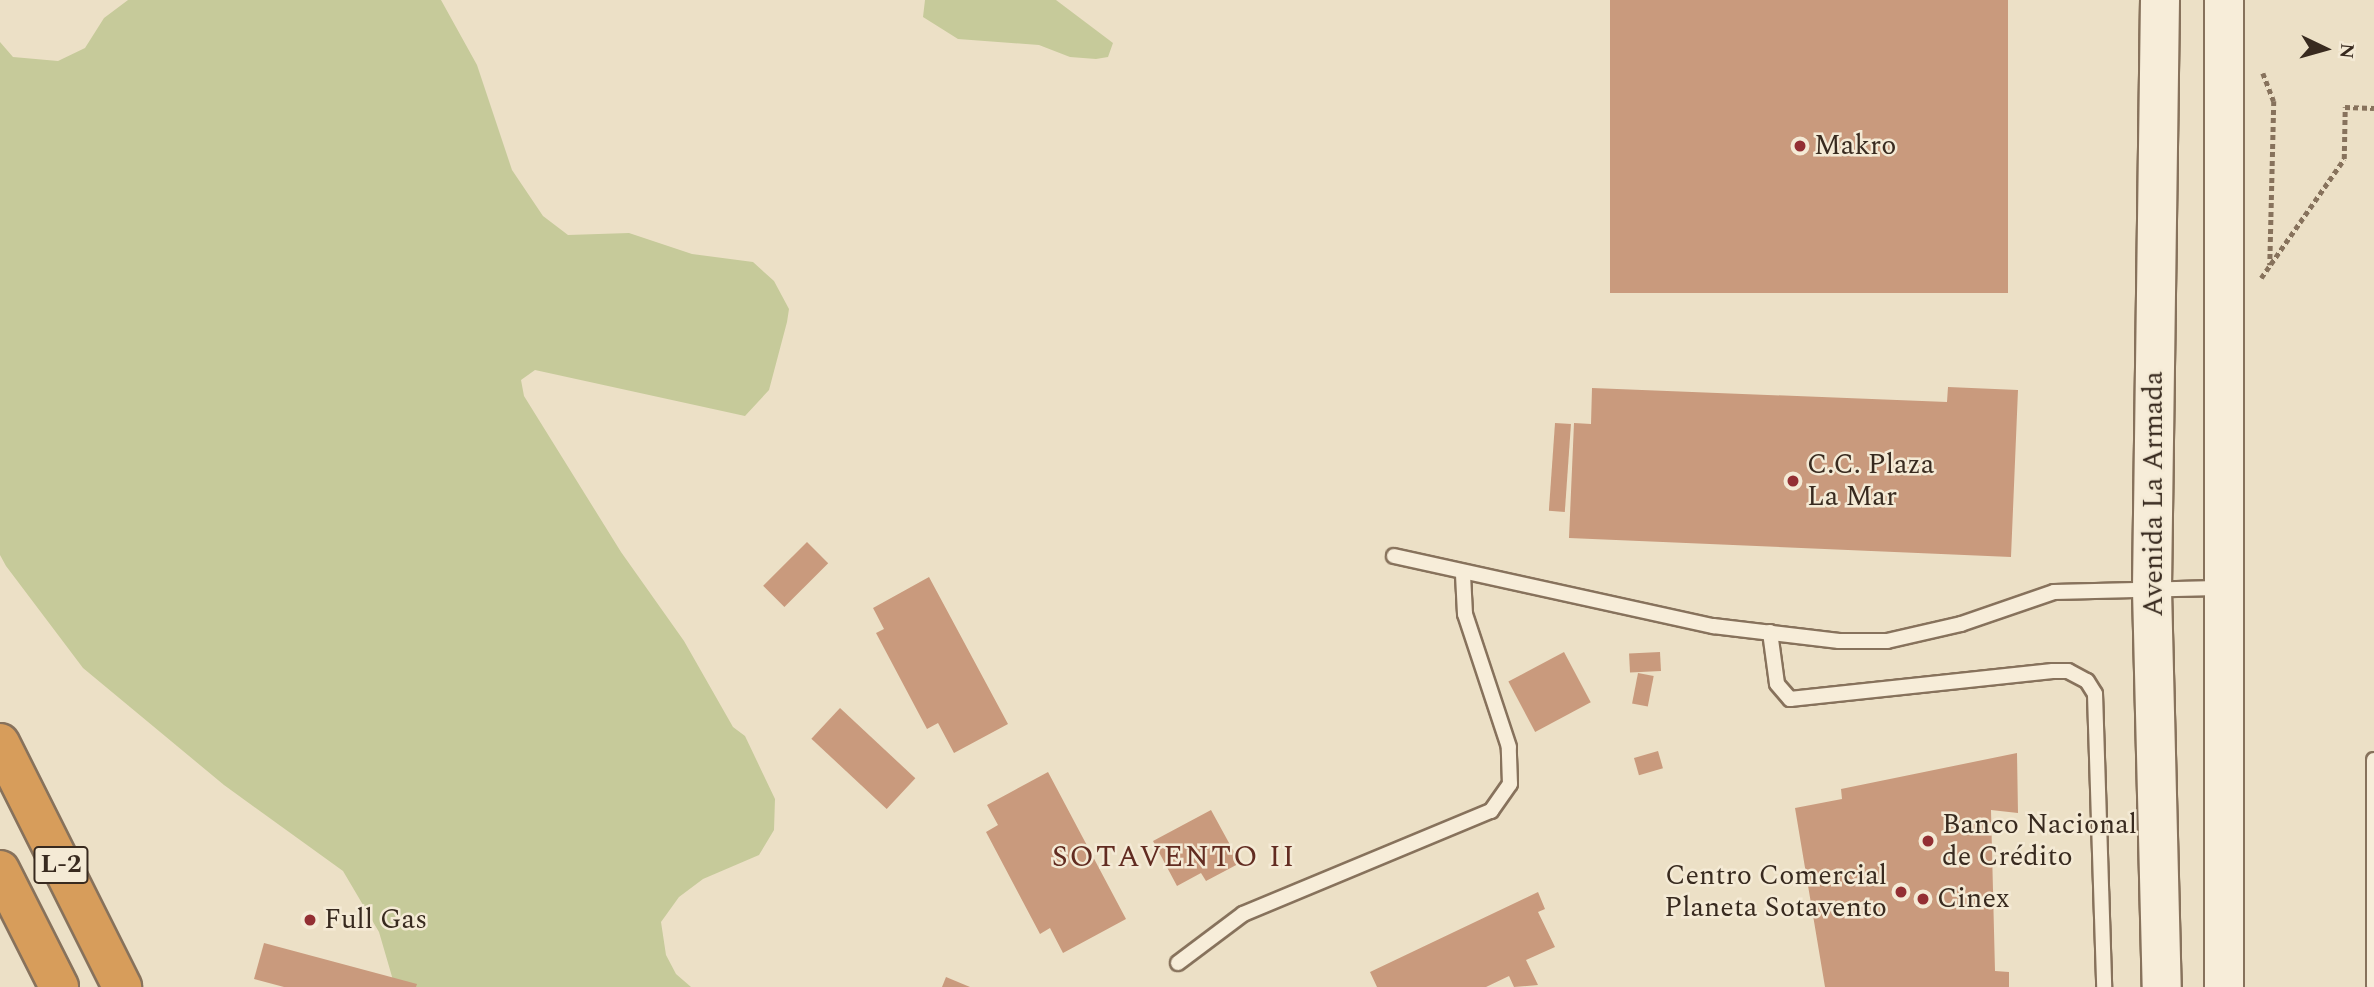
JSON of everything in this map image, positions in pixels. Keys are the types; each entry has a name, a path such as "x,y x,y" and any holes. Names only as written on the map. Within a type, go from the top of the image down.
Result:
{"highway":[{"name":"L-2","path":"0,743 122,987"},
{"name":"L-2","path":"0,870 59,987"}],"main road":[{"name":"Avenida La Armada","path":"2160,0 2152,590 2162,987"},
{"path":"2224,0 2224,987"}],"lane":[{"path":"1394,556 1463,574 1713,626 1887,641 1961,624 2054,592 2224,587"},
{"path":"1178,963 1242,914 1491,811 1510,784 1509,747 1465,614 1463,574"},
{"path":"1770,632 1777,684 1790,699 2053,671 2068,671 2087,681 2095,694 2104,987"},
{"path":"2374,760 2374,986"}],"path":[{"path":"2260,65 2274,101 2270,266"},
{"path":"2257,284 2344,159 2345,107 2374,108"}],"green space":[{"path":"128,0 441,0 477,65 512,170 543,216 568,235 629,233 692,254 753,262 774,281 789,309 787,322 769,390 745,416 535,370 521,380 524,396 621,552 684,641 733,727 745,736 775,799 774,830 759,855 703,879 679,897 661,922 666,955 676,974 691,987 395,987 379,932 343,871 224,785 83,668 6,566 0,555 0,42 13,57 58,61 85,48 104,18"},
{"path":"925,0 1056,0 1113,43 1108,57 1096,59 1070,57 1039,45 958,39 923,17"}],"building":[{"name":"Makro","path":"1610,0 2008,0 2008,293 1610,293"},
{"name":"C.C. Plaza La Mar","path":"1948,387 2018,390 2011,557 1569,538 1574,423 1591,424 1592,388 1947,402"},
{"path":"1555,423 1571,424 1565,512 1549,511"},
{"path":"807,542 828,563 784,607 763,586"},
{"path":"929,577 1008,724 954,753 938,723 927,729 876,633 884,629 873,608"},
{"path":"1564,652 1591,702 1535,732 1508,682"},
{"path":"1660,652 1661,671 1630,673 1629,654"},
{"path":"1638,673 1654,676 1648,706 1632,703"},
{"path":"840,708 915,778 887,809 811,739"},
{"path":"1658,751 1663,768 1639,775 1634,758"},
{"name":"Centro Comercial Planeta Sotavento","path":"2017,753 2018,813 1991,810 1995,971 2009,972 2009,987 1825,987 1795,808 1842,799 1841,789"},
{"name":"SOTAVENTO II","path":"1048,772 1126,919 1063,953 1050,928 1040,934 986,832 998,825 987,805"},
{"path":"1211,810 1240,863 1206,881 1201,873 1177,886 1153,841"},
{"path":"1538,892 1545,909 1538,912 1555,947 1526,960 1538,985 1514,987 1509,976 1486,987 1377,987 1370,972"},
{"path":"264,943 417,984 416,987 284,987 254,979"},
{"path":"946,977 970,987 942,987"}],"place":[{"name":"Makro","path":"1800,146"},
{"name":"C.C. Plaza La Mar","path":"1793,481"},
{"name":"Banco Nacional de Crédito","path":"1928,841"},
{"name":"Centro Comercial Planeta Sotavento","path":"1901,892"},
{"name":"Cinex","path":"1923,899"},
{"name":"Full Gas","path":"310,920"}],"district":[{"name":"SOTAVENTO II","path":"1174,857"}]}
